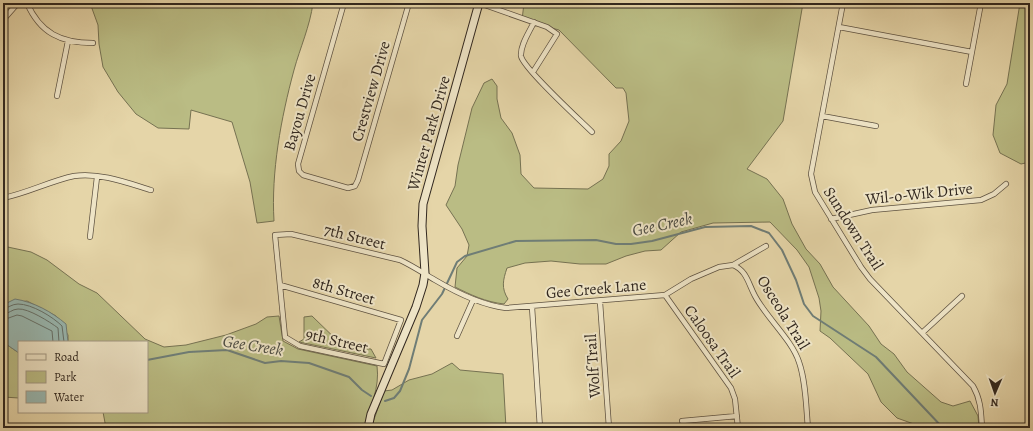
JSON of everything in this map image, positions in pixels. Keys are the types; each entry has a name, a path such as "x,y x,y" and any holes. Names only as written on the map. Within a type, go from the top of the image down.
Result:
{"street":[{"path":"3,20 18,3"},
{"path":"27,3 33,16 43,28 68,41 93,43"},
{"name":"Bayou Drive","path":"344,3 298,164 299,171 303,175 348,188 355,186"},
{"name":"Crestview Drive","path":"355,186 409,3"},
{"path":"479,3 546,26 557,34 533,72"},
{"name":"Winter Park Drive","path":"368,428 372,414 416,307 425,273 422,226 423,204 479,3"},
{"name":"Sundown Trail","path":"843,3 811,180 815,192 831,219 870,279 973,386 981,405 982,428"},
{"path":"966,84 981,3"},
{"path":"534,22 522,49 521,56 533,72 555,96 592,132"},
{"path":"838,27 972,52"},
{"path":"57,96 68,41"},
{"path":"822,116 876,126"},
{"path":"3,198 55,181 76,176 97,177 151,190"},
{"path":"90,237 97,177"},
{"name":"Wil-o-Wik Drive","path":"831,219 872,210 982,200 994,194 1006,184"},
{"name":"7th Street","path":"280,285 275,234 291,234 400,260 415,266 425,273"},
{"name":"Gee Creek Lane","path":"425,273 442,284 473,300 492,306 506,308 600,302 665,295 691,279 719,267 733,264 766,246"},
{"name":"Osceola Trail","path":"733,264 740,268 746,275 762,308 799,360 802,373 808,428"},
{"name":"8th Street","path":"280,285 401,320 384,364"},
{"name":"9th Street","path":"280,285 286,337 300,346 384,364"},
{"name":"Caloosa Trail","path":"665,295 726,378 734,399 738,428"},
{"path":"922,333 962,296"},
{"path":"457,336 473,300"},
{"name":"Wolf Trail","path":"600,302 609,428"},
{"path":"532,307 540,428"},
{"path":"682,421 737,416"},
{"path":"1019,428 1030,424"}],"green space":[{"path":"90,3 313,3 312,12 294,70 281,126 274,183 274,221 257,223 250,182 232,122 191,110 189,129 158,128 136,114 118,92 103,67 99,44 98,25"},
{"path":"524,3 803,3 783,121 747,169 767,179 783,199 792,224 806,249 820,264 833,287 869,326 881,344 894,354 907,372 941,402 953,406 970,401 978,416 979,428 925,428 897,418 881,402 868,374 830,338 820,331 821,311 819,298 809,267 797,250 770,222 713,223 681,232 661,250 645,251 626,256 606,264 580,264 551,261 525,263 507,268 503,284 504,291 508,299 504,304 485,300 455,287 457,268 467,256 469,245 462,229 446,205 455,186 458,165 472,108 484,83 492,79 497,86 497,99 501,118 512,133 520,155 521,174 534,188 588,189 603,179 609,166 609,154 621,141 629,121 626,93 623,88 616,88 559,30 522,20"},
{"path":"1020,3 1030,3 1030,162 1021,164 1000,153 993,135 996,105 1007,84"},
{"path":"3,246 31,252 47,260 79,284 97,293 145,339 164,347 186,345 226,335 256,324 267,317 279,316 283,341 298,349 377,366 378,374 376,390 364,428 106,428 103,413 148,413 148,341 68,341 68,335 56,316 27,301 5,304 3,310"},
{"path":"312,316 345,348 371,349 376,358 299,342 304,339 304,317"},
{"path":"3,342 18,352 18,398 3,397"},
{"path":"452,363 460,370 503,374 506,428 371,428 384,391 392,390 409,380 432,374"}],"water":[{"path":"15,299 22,300 55,315 66,324 68,341 18,341 18,352 3,342 3,310 5,304"}],"waterway":[{"name":"Gee Creek","path":"385,401 394,398 400,391 409,369 422,320 442,294 457,262 465,256 516,241 596,240 616,244 631,244 652,241 705,227 751,226 769,233 782,250 796,280 804,304 813,316 876,357 943,428"},
{"name":"Gee Creek","path":"148,360 189,352 227,350 265,363 281,361 309,363 349,377 362,390 371,396"}]}
